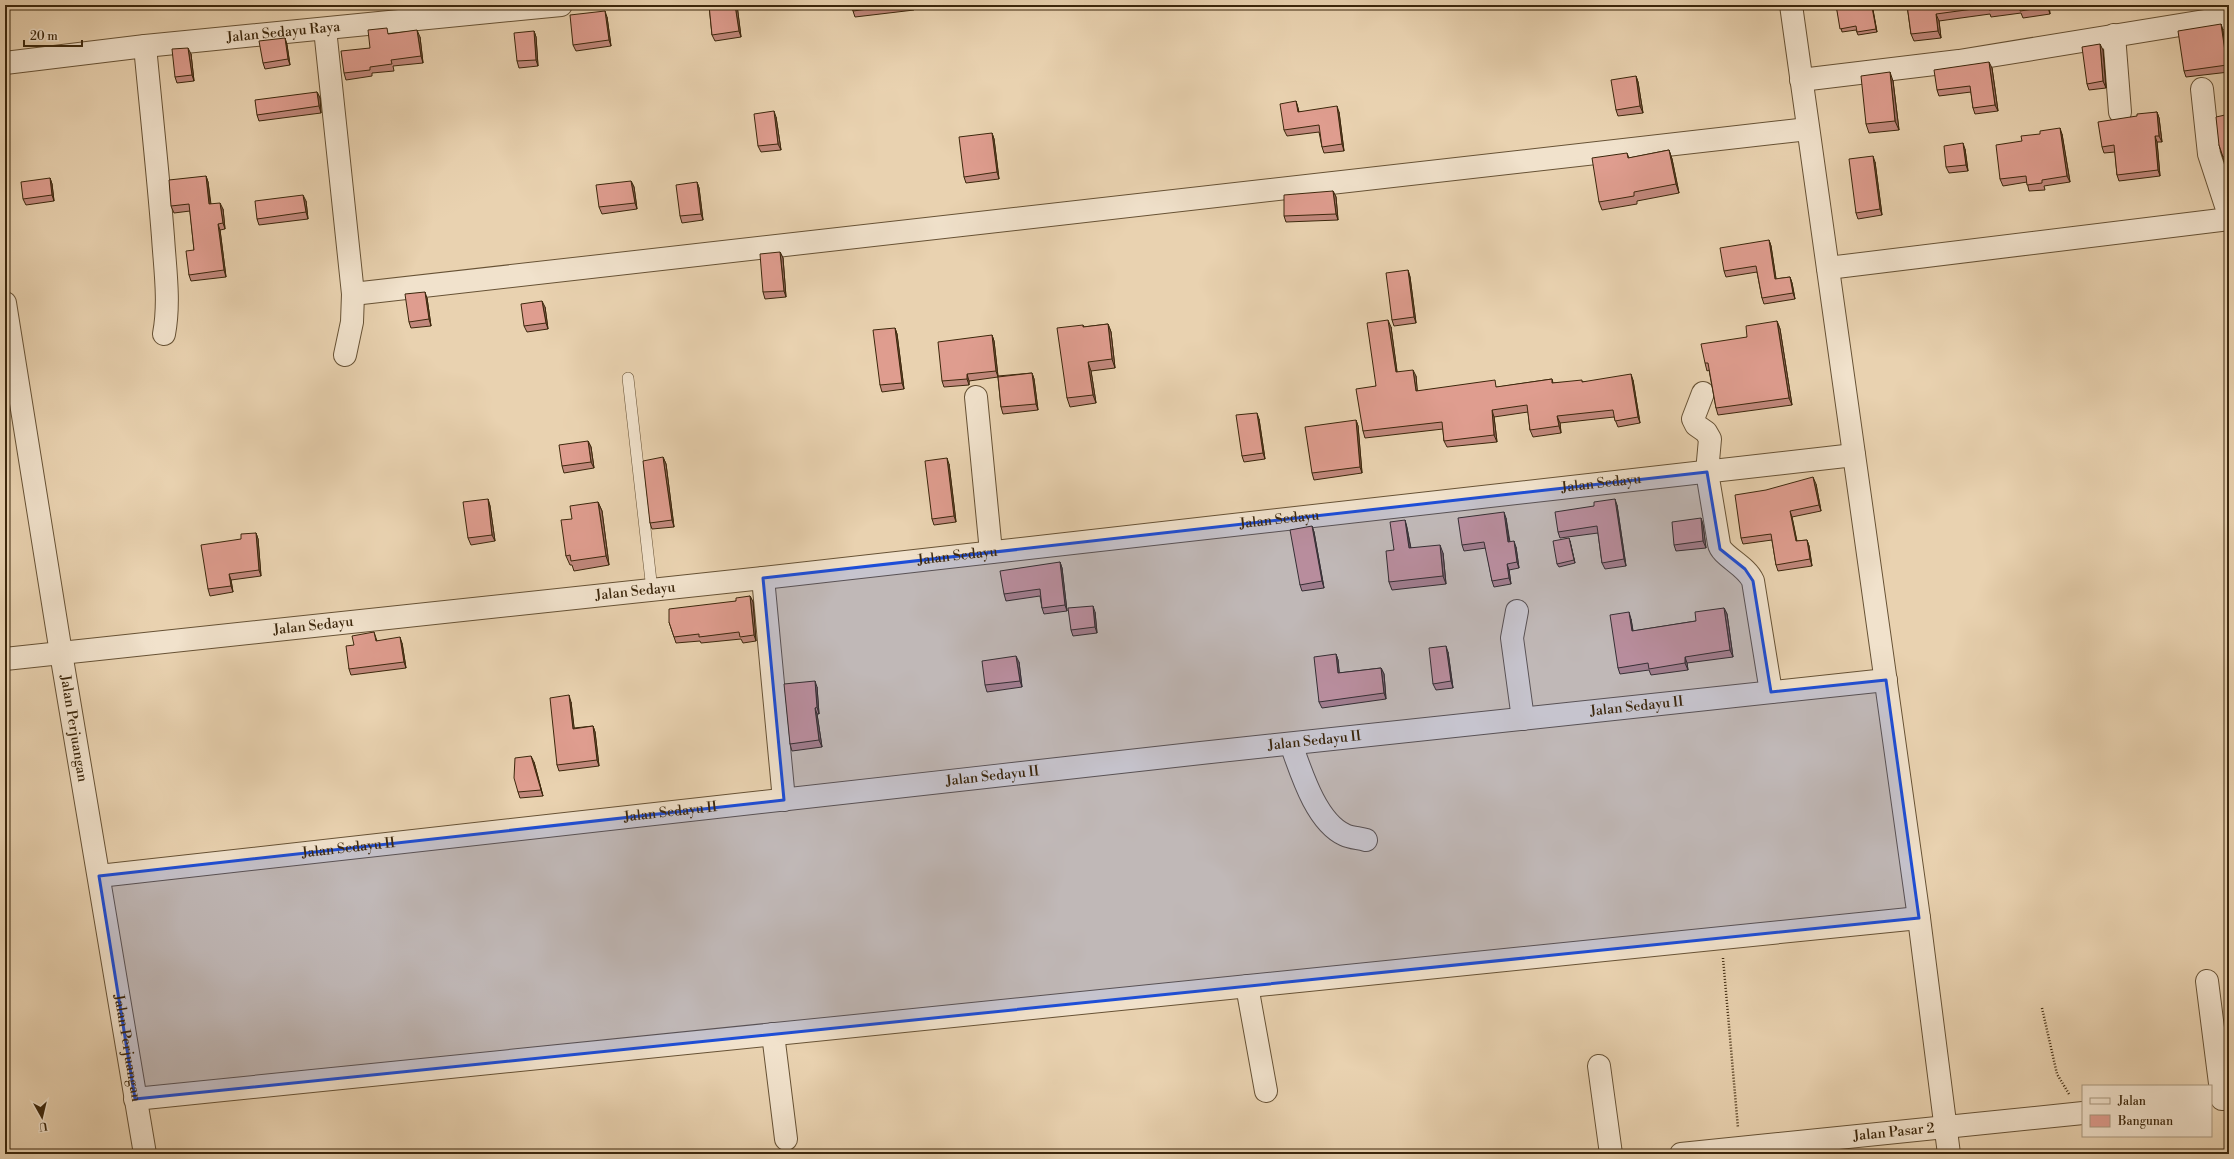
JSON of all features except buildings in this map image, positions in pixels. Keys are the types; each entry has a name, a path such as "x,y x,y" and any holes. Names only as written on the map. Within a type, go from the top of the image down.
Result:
{"street":[{"name":"Jalan Sedayu Raya","path":"5,63 145,46 561,5"},
{"path":"1791,5 1919,918 1942,1127 1949,1154"},
{"path":"1801,80 1959,61 2229,17"},
{"path":"325,29 353,294 352,322 345,355"},
{"path":"2114,35 2120,112"},
{"path":"145,46 159,179 167,288 167,318 164,334"},
{"path":"2202,89 2209,154 2229,215"},
{"path":"353,294 1808,129"},
{"path":"1828,268 2229,219"},
{"name":"Jalan Perjuangan","path":"5,303 9,364 61,653 135,1099 146,1154"},
{"path":"1704,393 1693,419 1696,425 1706,432 1710,439 1707,472 1719,548 1745,568 1753,581 1771,692"},
{"path":"976,397 991,552"},
{"name":"Jalan Sedayu","path":"5,659 763,578 1854,455"},
{"path":"763,578 784,800"},
{"path":"1517,611 1512,638 1523,719"},
{"name":"Jalan Sedayu II","path":"99,876 1291,744 1886,680"},
{"path":"1291,744 1302,776 1316,805 1330,824 1345,835 1366,840"},
{"path":"135,1099 1919,918"},
{"path":"2208,982 2221,1099"},
{"path":"1247,986 1266,1090"},
{"path":"772,1034 786,1139"},
{"path":"1599,1066 1611,1154"},
{"name":"Jalan Pasar 2","path":"1681,1154 1913,1131 2077,1105"}],"lane":[{"path":"628,378 652,590"}],"path":[{"path":"1721,938 1740,1147"},
{"path":"2042,1008 2057,1074 2077,1105"}],"highlighted area":[{"path":"1707,472 1720,549 1745,569 1753,581 1771,692 1886,680 1919,918 135,1099 99,876 784,800 763,578"}]}
